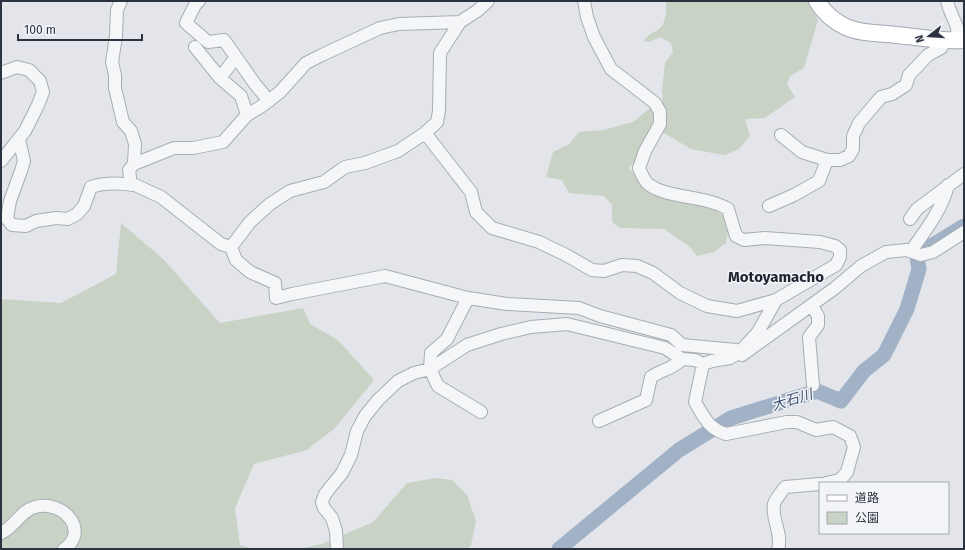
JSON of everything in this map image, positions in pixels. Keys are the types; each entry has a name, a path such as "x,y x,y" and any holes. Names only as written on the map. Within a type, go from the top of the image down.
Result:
{"main road":[{"path":"817,1 830,18 847,28 866,32 955,40"}],"street":[{"path":"121,1 117,10 116,36 112,62 115,75 115,88 123,122 131,131 135,144 134,164"},
{"path":"199,1 195,5 186,23 208,42 224,40 269,101"},
{"path":"231,247 250,222 270,204 290,191 324,182 345,167 365,163 398,151 437,122 439,111 440,53 460,22 477,11 488,1"},
{"path":"425,132 471,192 476,212 492,228 539,242 592,270 604,271 622,265 637,266 653,273 680,293 707,306 737,311 776,300 836,265 840,257 840,250 835,246 813,242 765,238 744,240 736,236 728,209 719,204 658,190 647,183 639,168 645,151 660,124 660,112 655,103 612,69 594,37 587,17 584,1"},
{"path":"780,135 802,152 827,160 840,160 849,156 853,149 853,136 859,122 881,97 892,94 906,85 909,75 928,55 955,40 957,27 947,1"},
{"path":"130,185 129,170 134,164 174,148 193,148 223,142 247,115 280,92 306,63 380,28 399,24 460,22"},
{"path":"195,47 220,78 241,96 247,115"},
{"path":"220,78 236,57"},
{"path":"1,73 17,67 30,70 40,81 43,92 25,131 1,161"},
{"path":"19,138 24,161 10,201 7,220 12,225 26,226 42,220 56,218 68,219 77,214 84,206 91,187 117,184 135,185 161,197 221,244 231,247"},
{"path":"768,206 794,195 819,181 827,160"},
{"path":"910,219 917,209 964,174"},
{"path":"911,251 930,226 946,196 948,186"},
{"path":"231,247 236,260 250,272 275,283 276,298 385,276 468,298 507,304 579,308 600,316 671,335 682,345 736,350 742,355 812,306 861,266 886,252 911,251 920,255 933,252 964,232"},
{"path":"468,298 446,339 431,353 430,368 438,386 481,412"},
{"path":"337,549 336,531 332,518 324,508 322,502 325,494 342,473 351,455 357,431 365,416 378,400 398,381 414,373 430,368 467,345 501,334 531,327 567,324 665,348 682,359 695,360 703,364 730,358 739,353 758,332 776,300"},
{"path":"812,306 818,316 818,325 809,337 813,385"},
{"path":"599,421 646,400 651,377 659,371 678,364 682,359"},
{"path":"703,364 695,402 707,423 718,431 726,434 787,422 797,422 816,430 833,427 850,436 854,447 847,472 840,480 831,482"},
{"path":"778,549 780,542 774,503 785,487 819,484"},
{"path":"1,533 6,531 24,512 33,507 45,505 58,508 73,521 74,532 72,540 64,549"}],"green space":[{"path":"666,1 808,1 818,20 804,68 790,76 787,84 795,97 765,118 745,119 750,136 739,149 724,155 691,149 664,133 662,89 665,63 673,52 671,43 661,37 649,42 644,41 649,35 662,26 666,16"},
{"path":"651,107 656,116 641,153 629,168 647,190 681,201 704,204 724,216 729,226 726,243 714,252 697,256 690,247 664,229 620,228 612,222 612,205 604,196 569,193 562,180 546,177 553,152 569,144 579,132 603,130 633,122"},
{"path":"121,223 163,259 220,323 303,308 310,324 338,340 374,380 335,428 307,450 254,464 235,508 240,545 255,549 1,549 1,299 61,303 116,274"},
{"path":"435,478 452,480 467,495 476,521 471,545 468,549 298,549 322,544 373,522 407,483"}],"waterway":[{"name":"大石川","path":"559,549 679,450 731,418 817,391 841,401 864,371 884,355 907,309 919,269 917,257 918,248 933,245 964,226"}],"district":[{"name":"Motoyamacho","path":"776,277"}]}
